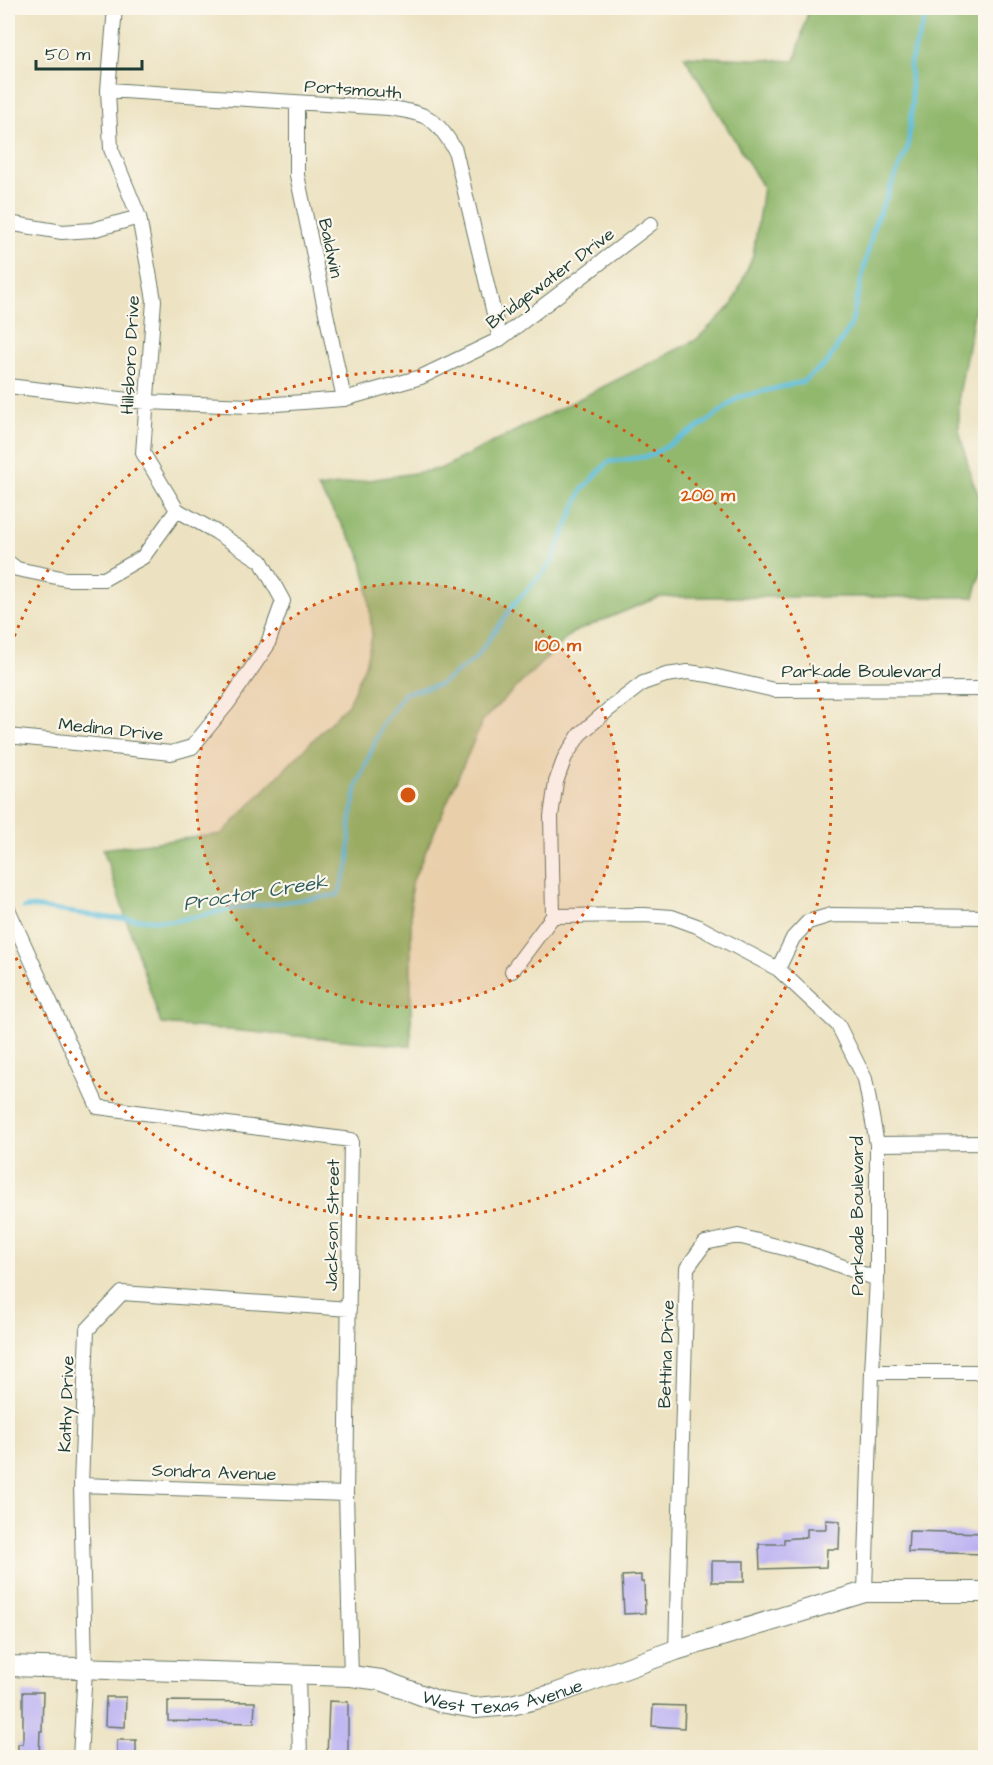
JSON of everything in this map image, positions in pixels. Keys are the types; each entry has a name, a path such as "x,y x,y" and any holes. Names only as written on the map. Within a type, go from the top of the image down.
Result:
{"street":[{"name":"Hillsboro Drive","path":"115,8 108,90 111,148 139,217 154,300 143,453 177,510 261,561 283,601 267,646"},
{"name":"Portsmouth","path":"108,90 415,111 429,118 444,131 455,150 500,339"},
{"name":"Baldwin","path":"297,103 297,175 344,399"},
{"path":"8,223 62,232 92,230 139,217"},
{"name":"Bridgewater Drive","path":"8,386 146,402 249,406 344,399 421,377 500,339 651,224"},
{"path":"8,562 17,569 66,579 104,579 143,557 177,510"},
{"name":"Medina Drive","path":"8,736 171,753 192,747 228,703 267,646"},
{"name":"Parkade Boulevard","path":"865,1592 877,1279 877,1144 865,1079 838,1026 778,969 697,926 672,917 644,915 553,916 551,816 556,782 565,757 580,734 643,683 666,675 688,672 774,690 986,689"},
{"name":"Jackson Street","path":"8,909 99,1107 351,1140 346,1494 351,1676"},
{"path":"778,969 794,938 808,922 831,915 986,917"},
{"path":"512,971 553,916"},
{"path":"877,1144 986,1143"},
{"name":"Bettina Drive","path":"676,1650 687,1268 705,1243 738,1236 811,1255 877,1279"},
{"name":"Kathy Drive","path":"80,1758 85,1669 81,1485 87,1330 122,1293 349,1309"},
{"path":"872,1372 986,1372"},
{"name":"Sondra Avenue","path":"81,1485 346,1494"},
{"name":"West Texas Avenue","path":"8,1666 351,1676 381,1680 440,1702 475,1708 502,1706 552,1695 676,1650 865,1592 986,1592"},
{"path":"298,1675 300,1758"}],"green space":[{"path":"809,8 985,8 985,255 959,395 959,430 972,480 985,509 985,559 974,597 659,597 572,633 483,720 411,885 411,1046 161,1024 103,849 222,834 348,704 365,665 372,636 368,589 360,553 318,488 440,469 696,340 732,305 753,256 763,187 684,56 795,61"}],"building":[{"path":"826,1520 840,1521 839,1549 827,1549 826,1567 760,1569 759,1544 784,1544 784,1539 807,1537 807,1529 826,1529"},
{"path":"909,1531 986,1533 986,1554 908,1552"},
{"path":"712,1561 744,1561 744,1582 712,1582"},
{"path":"641,1575 641,1582 644,1582 645,1613 624,1614 622,1576"},
{"path":"23,1692 43,1692 39,1758 18,1758 18,1744 23,1744"},
{"path":"106,1697 126,1697 125,1727 105,1726"},
{"path":"168,1701 255,1702 254,1723 168,1721"},
{"path":"329,1701 348,1702 348,1758 327,1758"},
{"path":"653,1705 685,1706 684,1728 652,1726"},
{"path":"117,1740 136,1740 136,1758 117,1758"}],"waterway":[{"name":"Proctor Creek","path":"24,908 33,907 111,918 174,921 237,908 338,895 349,864 350,824 357,786 382,725 405,693 439,685 475,659 515,603 551,564 582,490 608,462 650,456 707,422 739,397 802,382 827,363 851,325 874,226 908,147 912,103 910,63 925,18 938,8"}]}
